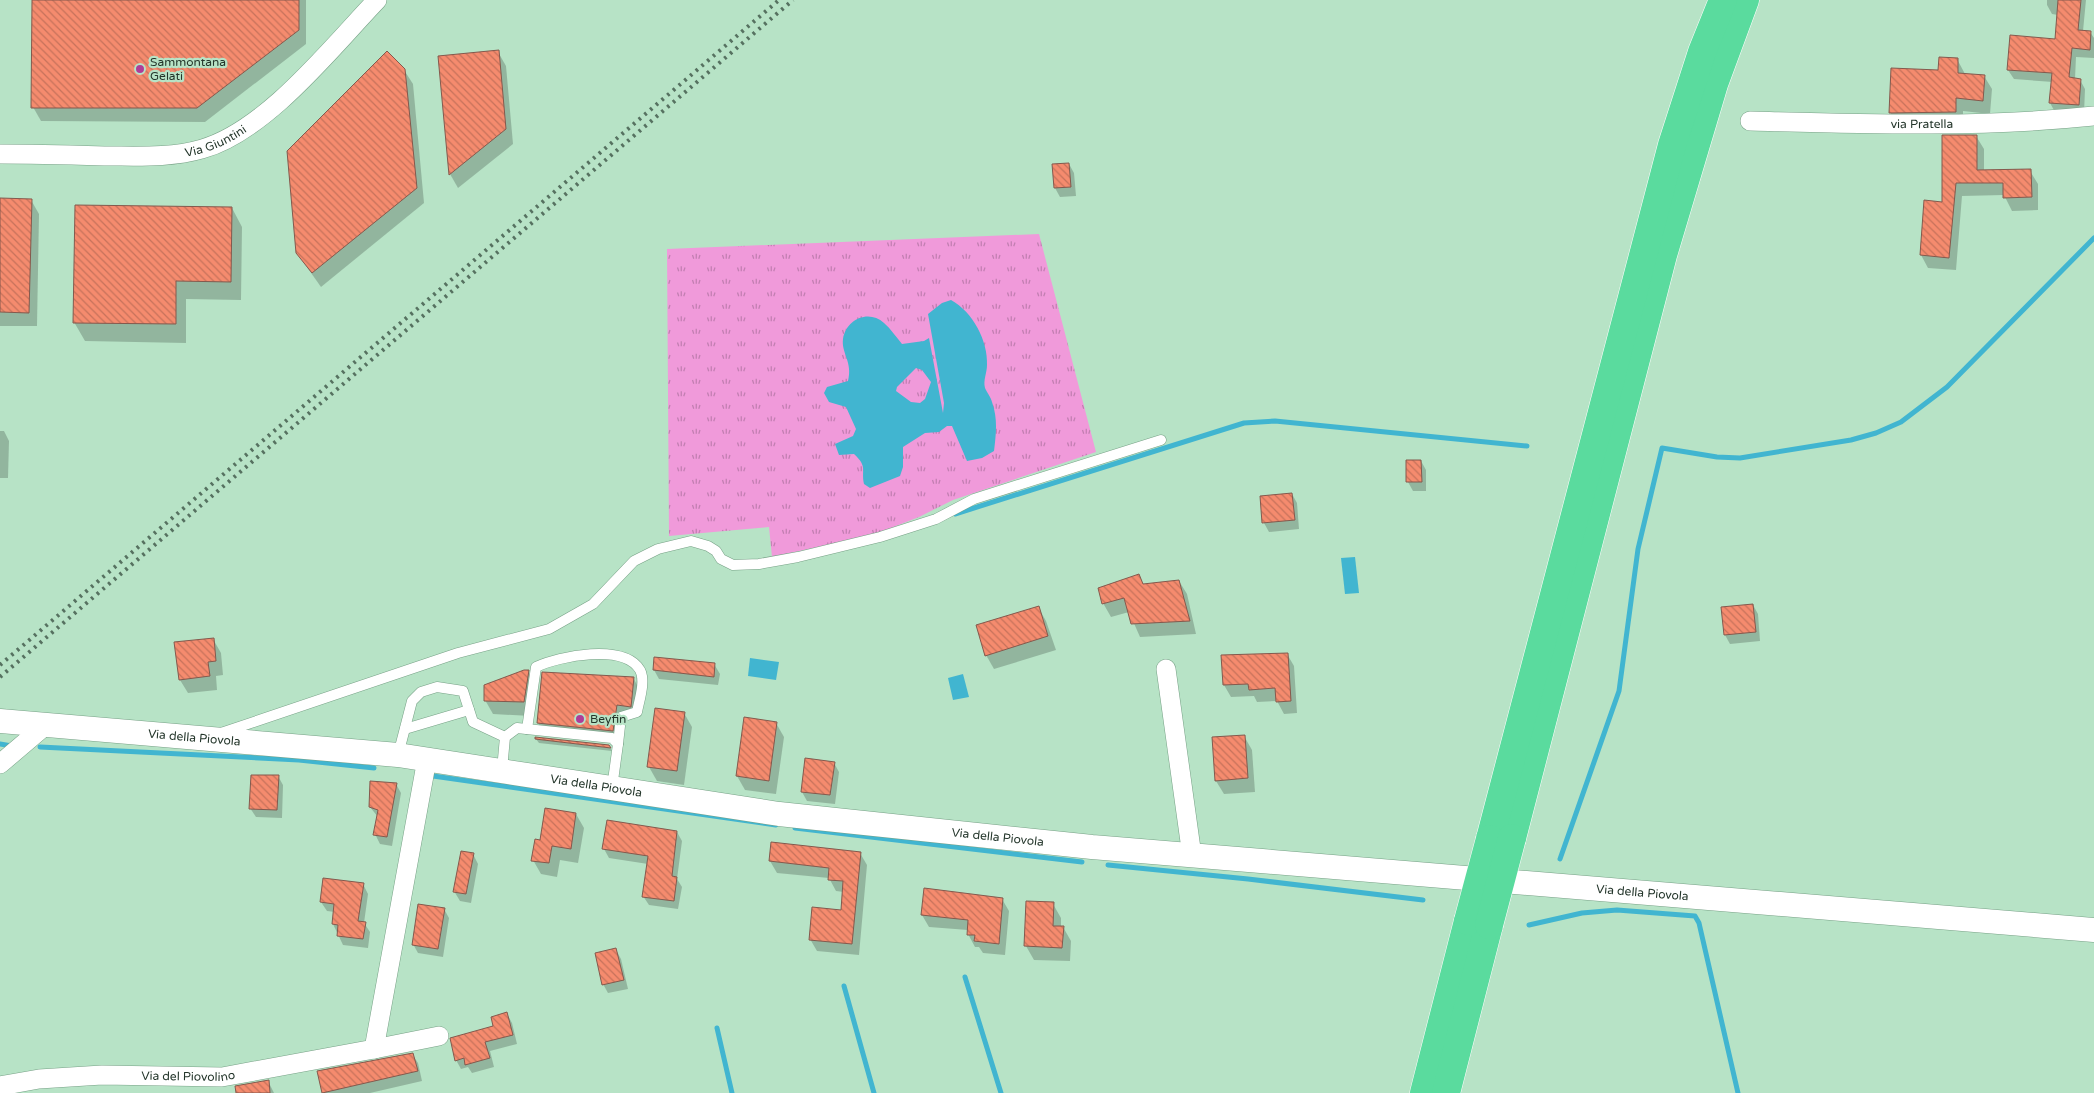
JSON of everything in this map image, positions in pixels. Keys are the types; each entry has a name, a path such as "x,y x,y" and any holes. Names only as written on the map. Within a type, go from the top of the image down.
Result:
{"highway":[{"path":"1501,838 1672,145 1702,52 1723,0"},
{"path":"1424,1093 1478,923 1662,255 1714,84 1745,0"},
{"path":"1446,1093 1478,923"}],"street":[{"name":"Via Giuntini","path":"0,154 163,155 187,153 211,146 252,123 289,91 377,0"},
{"name":"via Pratella","path":"1750,121 1871,125 2050,121 2094,116"},
{"path":"1166,669 1192,856"},
{"name":"Via della Piovola","path":"0,721 201,740 398,755 779,814 1192,856 2094,930"},
{"path":"0,764 47,724"},
{"path":"374,1049 427,759"},
{"name":"Via del Piovolino","path":"0,1086 39,1079 102,1075 222,1077 439,1036"}],"lane":[{"path":"201,740 458,653 548,629 593,604 634,561 658,549 691,541 708,546 716,551 721,559 733,565 760,564 798,557 880,537 936,519 974,499 1161,440"},
{"path":"527,729 536,667 568,655 580,654 609,655 631,661 640,670 642,680 637,712 622,717 612,788"},
{"path":"398,755 412,701 422,692 437,687 463,692 473,722 505,737"},
{"path":"405,729 469,710"},
{"path":"502,770 505,737 517,728 612,738 618,744"}],"green space":[{"path":"1039,234 1096,452 953,500 919,517 873,535 772,557 769,527 669,536 667,249"}],"water":[{"path":"951,300 959,305 978,328 982,337 987,356 985,388 994,408 996,420 994,451 982,458 967,461 952,426 947,426 939,432 925,433 903,447 903,467 900,476 870,488 864,484 863,465 858,458 854,454 839,455 835,444 853,436 856,429 846,407 829,402 824,393 827,387 848,381 849,368 843,344 845,332 853,321 859,318 872,317 884,323 902,344 924,341 929,338 943,413 944,403 928,314 942,303","holes":["916,368 922,370 931,382 925,399 920,403 911,402 896,391 897,387"]},
{"path":"1355,557 1359,593 1345,594 1341,558"},
{"path":"750,658 779,662 776,680 748,676"},
{"path":"963,674 969,697 953,700 948,678"}],"building":[{"name":"Sammontana Gelati","path":"32,0 299,0 299,30 197,108 31,108"},
{"path":"2058,0 2081,0 2078,30 2091,31 2090,50 2072,48 2069,77 2081,79 2079,105 2049,103 2052,73 2007,70 2010,35 2055,39"},
{"path":"499,50 506,129 449,175 438,56"},
{"path":"387,51 405,69 417,188 312,273 296,253 287,151"},
{"path":"1939,57 1958,58 1958,73 1985,75 1983,101 1956,98 1956,112 1889,113 1891,68 1938,70"},
{"path":"1942,135 1977,135 1977,170 2031,169 2032,197 2003,198 2003,183 1956,183 1949,258 1920,255 1924,200 1942,202"},
{"path":"1069,163 1071,187 1054,188 1052,164"},
{"path":"0,198 32,199 29,313 0,312"},
{"path":"75,205 232,207 231,282 176,281 176,324 73,323"},
{"path":"1406,460 1421,460 1422,482 1406,482"},
{"path":"1292,493 1295,520 1262,523 1260,496"},
{"path":"1139,574 1143,584 1179,580 1190,621 1131,624 1124,598 1102,604 1098,588"},
{"path":"1753,604 1756,632 1724,635 1721,607"},
{"path":"1039,606 1048,636 985,656 976,625"},
{"path":"214,638 216,661 208,662 210,676 179,680 174,642"},
{"path":"1288,653 1291,701 1276,702 1275,688 1249,690 1248,684 1223,685 1221,655"},
{"path":"654,657 715,663 714,677 653,670"},
{"path":"524,670 529,670 524,702 484,701 484,685"},
{"path":"542,672 634,677 631,707 617,705 613,731 537,723"},
{"path":"655,708 685,712 677,771 647,767"},
{"path":"744,717 777,722 769,781 736,776"},
{"path":"1245,735 1248,778 1215,781 1212,737"},
{"path":"535,737 609,745 611,748 535,739"},
{"path":"805,758 835,762 830,795 801,792"},
{"path":"251,775 279,775 277,810 249,809"},
{"path":"370,781 397,783 387,837 373,835 378,810 369,807"},
{"path":"545,808 576,813 571,849 552,846 549,863 531,861 535,839 540,840"},
{"path":"607,820 677,831 672,876 677,877 674,901 642,897 648,856 602,849"},
{"path":"771,842 861,852 852,944 809,940 812,907 841,910 843,881 828,880 829,868 769,861"},
{"path":"461,851 474,853 466,894 453,892"},
{"path":"323,878 364,883 358,921 366,922 363,939 337,936 338,925 332,924 334,904 320,902"},
{"path":"924,888 1003,898 999,944 974,941 975,935 967,935 968,920 921,915"},
{"path":"1026,901 1054,902 1053,926 1064,926 1062,948 1024,946"},
{"path":"418,904 445,908 438,949 412,945"},
{"path":"616,948 624,980 602,985 595,953"},
{"path":"507,1012 513,1035 485,1042 490,1058 465,1065 464,1058 455,1061 450,1038 493,1026 491,1017"},
{"path":"413,1053 418,1071 322,1093 317,1071"},
{"path":"269,1080 270,1093 236,1093 235,1086"}],"waterway":[{"path":"1560,859 1619,691 1638,549 1662,448 1717,457 1740,458 1851,440 1876,433 1901,422 1947,387 2094,238"},
{"path":"955,514 1244,423 1275,421 1527,446"},
{"path":"0,744 12,746"},
{"path":"40,747 299,760 374,768"},
{"path":"433,776 776,825"},
{"path":"795,828 1082,862"},
{"path":"1108,865 1248,879 1423,900"},
{"path":"1529,925 1582,913 1617,910 1695,916 1699,923 1738,1093"},
{"path":"965,977 1001,1093"},
{"path":"844,986 874,1093"},
{"path":"717,1028 732,1093"}],"railway":[{"path":"0,665 779,0"},
{"path":"0,677 793,0"}],"place":[{"name":"Sammontana Gelati","path":"140,69"},
{"name":"Beyfin","path":"580,719"}]}
